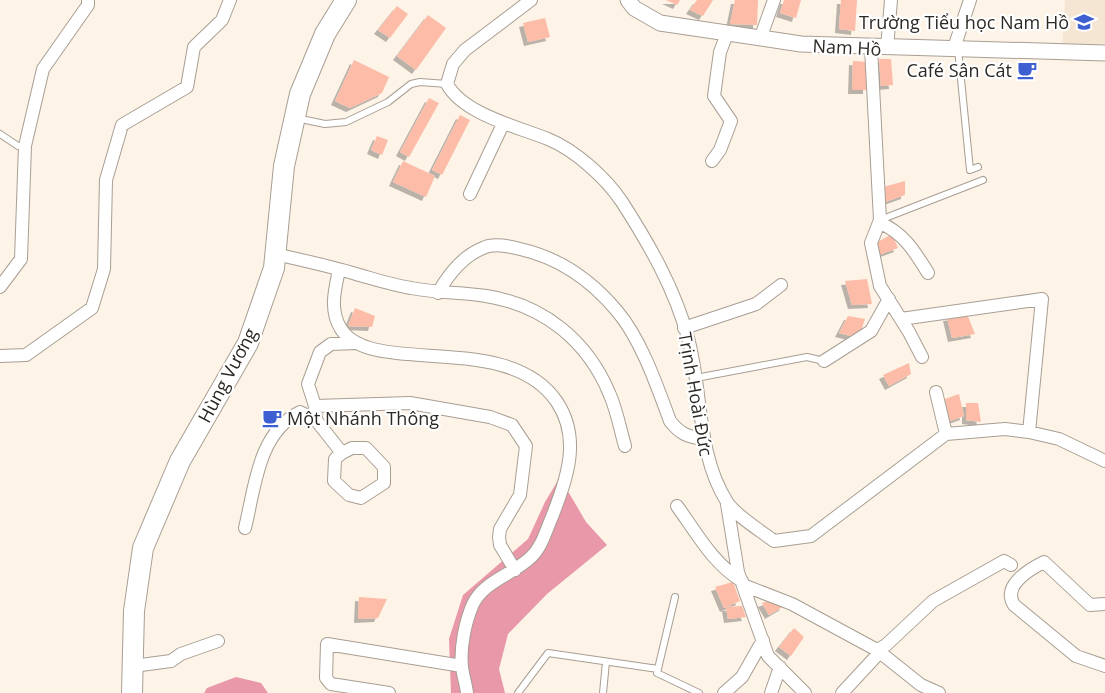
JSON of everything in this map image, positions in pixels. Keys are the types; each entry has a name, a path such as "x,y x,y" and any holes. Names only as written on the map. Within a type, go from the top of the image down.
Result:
{"highway":[{"name":"Hùng Vương","path":"132,693 134,611 143,548 180,460 248,343 274,268 284,166 300,94 325,34 346,0"}],"street":[{"path":"0,287 21,259 25,146 43,69 88,5 88,0"},
{"path":"0,356 26,355 92,308 104,269 106,180 122,125 187,87 194,47 222,20 230,0"},
{"path":"446,84 453,64 465,50 531,0"},
{"name":"Nam Hồ","path":"628,0 634,8 660,23 801,44 871,48 956,48 1105,53"},
{"path":"760,38 774,0"},
{"path":"887,48 891,0"},
{"path":"956,48 970,0"},
{"path":"712,161 720,150 731,121 714,96 720,52 727,34"},
{"path":"871,48 880,222 871,243 880,286 902,319 922,357"},
{"name":"Trịnh Hoài Đức","path":"446,84 457,96 504,124 550,140 592,167 621,200 664,272 684,328 695,378 707,461 728,504 774,541 811,536 946,434"},
{"path":"470,194 504,124"},
{"path":"880,222 907,241 928,273"},
{"path":"438,293 449,274 483,247 506,246 535,253 562,263 587,280 618,312 643,355 670,421 676,429 686,437 704,439"},
{"path":"275,254 403,287 438,293 484,296 514,302 534,309 556,322 580,346 595,366 610,395 625,446"},
{"path":"339,270 333,299 335,314 341,329 355,343"},
{"path":"684,328 756,304 781,285"},
{"path":"902,319 1042,298 1029,432"},
{"path":"824,361 871,331 888,299"},
{"path":"316,420 315,406 308,384 320,352 331,344 355,343 381,350 432,357 488,360 520,370 544,386 558,403 568,426 571,448 567,478 542,541 532,556 515,570 483,590 473,604 466,626 462,666 467,693"},
{"path":"936,392 946,434 1005,429 1029,432 1059,439 1105,461"},
{"path":"315,406 410,403 490,417 512,425 526,446 523,476 520,495 500,529 499,536 500,545 515,570"},
{"path":"245,528 265,446 286,419 300,412 316,420 342,453"},
{"path":"352,448 366,448 384,467 384,483 361,498 349,495 334,481 335,459 342,453 352,448"},
{"path":"728,504 742,583 768,656 805,693"},
{"path":"677,506 717,561 729,574 742,583 792,604 879,651 921,684 939,693"},
{"path":"842,693 879,651 933,602 983,575 999,563 1004,561 1011,565"},
{"path":"1105,604 1090,605 1044,562 1019,578 1011,591 1010,599 1014,605 1076,656 1105,666"},
{"path":"133,666 172,660 181,654 218,640"},
{"path":"724,693 742,677 763,640"},
{"path":"388,693 330,684 326,678 327,644 462,666"},
{"path":"770,693 780,667"}],"lane":[{"path":"956,48 970,170 978,167"},
{"path":"295,118 325,124 346,122 388,102 411,84 420,82 446,84"},
{"path":"0,134 18,146 25,146"},
{"path":"880,222 983,180"},
{"path":"695,378 807,357 824,361"},
{"path":"675,597 658,672 699,693"},
{"path":"518,693 548,654 658,669"},
{"path":"603,693 606,662"}],"shaded area":[{"name":"Trường Tiểu học Nam Hồ","path":"1065,0 1105,0 1105,44 1062,45"},
{"path":"557,482 569,493 586,522 607,545 547,594 508,634 499,669 505,693 451,693 449,639 463,595 528,539 545,502"},
{"path":"236,677 261,683 268,693 204,693 207,688"}],"building":[{"path":"666,0 680,0 677,5"},
{"path":"697,0 713,0 703,16 690,10"},
{"path":"735,0 758,0 757,25 730,24"},
{"path":"784,0 801,0 796,18 780,13"},
{"path":"841,0 857,0 855,31 839,29"},
{"path":"397,6 408,14 390,38 378,30"},
{"path":"428,15 446,28 416,70 397,56"},
{"path":"545,18 550,37 528,42 523,23"},
{"path":"879,59 891,59 893,85 881,86"},
{"path":"354,60 389,77 382,93 350,108 335,101"},
{"path":"853,61 868,62 867,90 852,90"},
{"path":"429,98 439,103 409,157 400,152"},
{"path":"460,115 470,120 442,175 432,170"},
{"path":"377,136 388,140 382,155 371,150"},
{"path":"403,161 435,176 426,197 393,182"},
{"path":"905,181 905,195 885,202 883,187"},
{"path":"892,234 898,248 876,256 874,244"},
{"path":"867,279 872,304 852,305 845,281"},
{"path":"355,308 375,316 372,327 348,326"},
{"path":"967,314 975,334 952,338 947,317"},
{"path":"848,316 865,319 859,338 839,333"},
{"path":"909,363 911,374 889,386 883,375"},
{"path":"959,394 964,416 950,421 945,399"},
{"path":"966,403 978,403 981,422 966,420"},
{"path":"733,582 740,601 724,608 715,587"},
{"path":"359,597 387,599 378,618 358,619"},
{"path":"776,598 784,606 769,615 762,603"},
{"path":"742,606 746,617 728,619 726,607"},
{"path":"794,628 804,637 791,656 779,647"}],"place":[{"name":"Trường Tiểu học Nam Hồ","path":"1084,22"},
{"name":"Café Sân Cát","path":"1027,70"},
{"name":"Một Nhánh Thông","path":"272,418"}]}
